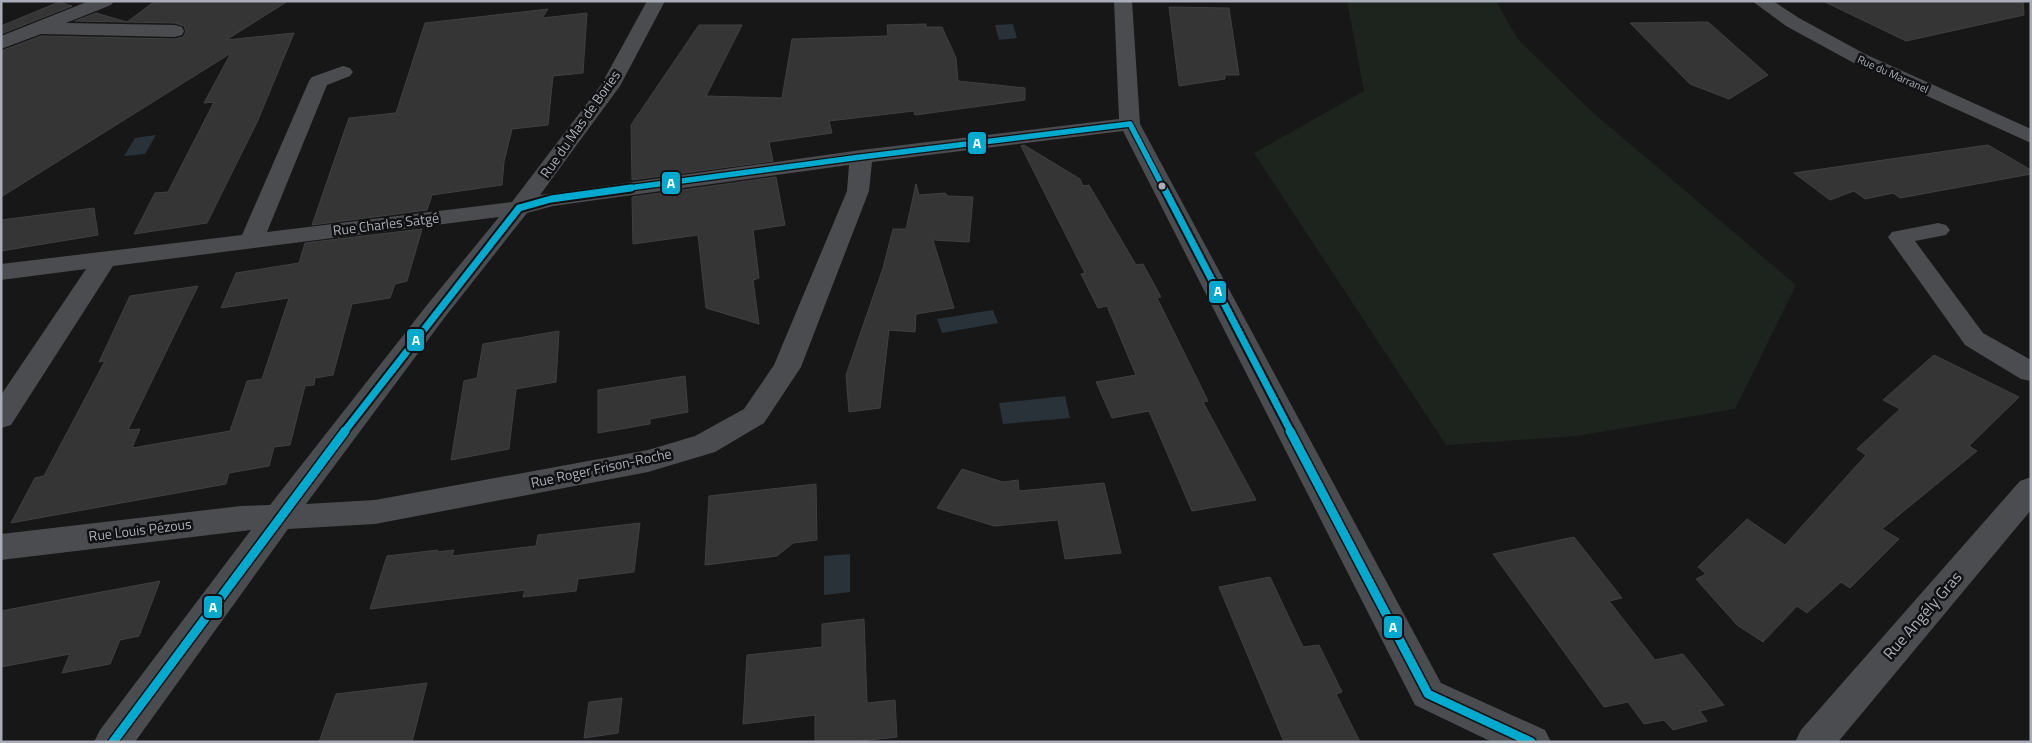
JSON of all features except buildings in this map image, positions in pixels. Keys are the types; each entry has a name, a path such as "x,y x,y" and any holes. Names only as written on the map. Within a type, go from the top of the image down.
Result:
{"street":[{"path":"1,43 104,1"},
{"name":"Rue du Mas de Bories","path":"113,742 224,589 436,311 519,208 610,86 656,1"},
{"path":"1123,1 1130,124 1428,694 1532,742"},
{"name":"Rue du Marranel","path":"1761,1 1814,36 1862,61 2025,130"},
{"path":"40,28 175,31"},
{"path":"252,240 319,81 343,72"},
{"name":"Rue Charles Satgé","path":"1,272 519,208 551,199 861,157 1130,124"},
{"name":"Rue Roger Frison-Roche","path":"279,518 375,512 648,461 705,444 754,416 787,367 858,191 861,157"},
{"path":"1938,230 1900,237 1974,339 2031,372"},
{"path":"1,418 105,259"},
{"name":"Rue Angély Gras","path":"1814,742 2031,489"},
{"name":"Rue Louis Pézous","path":"1,546 242,518 279,518"}],"shaded area":[{"path":"1347,1 1496,1 1517,38 1590,110 1796,285 1735,409 1577,436 1446,445 1254,153 1364,91"},
{"path":"1013,24 1017,38 999,40 995,25"},
{"path":"156,135 145,154 124,156 135,138"},
{"path":"993,310 998,323 942,333 937,319"},
{"path":"1065,396 1070,418 1003,424 999,403"},
{"path":"850,554 850,592 824,595 824,556"}],"transit line":[{"name":"A","path":"1130,124 1428,694 1531,742"},
{"name":"A","path":"519,208 551,199 861,157 1130,124"},
{"name":"A","path":"113,742 313,472 519,208"}]}
